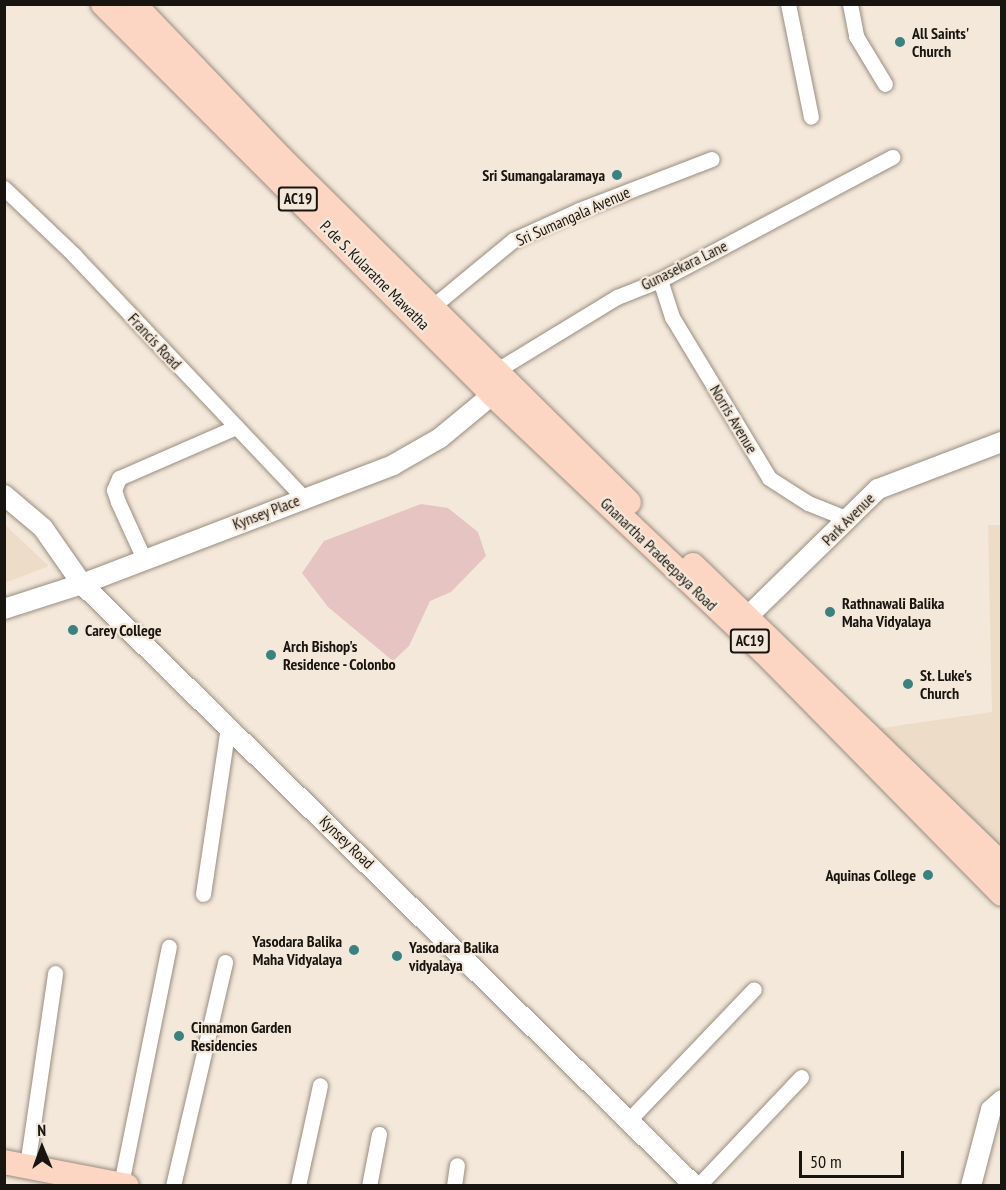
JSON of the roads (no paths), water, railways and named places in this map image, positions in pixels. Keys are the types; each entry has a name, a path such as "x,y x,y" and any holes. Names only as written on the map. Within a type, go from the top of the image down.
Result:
{"main road":[{"name":"P. de S. Kularatne Mawatha","path":"102,4 425,312"},
{"name":"P. de S. Kularatne Mawatha","path":"134,4 494,382"},
{"name":"Gnanartha Pradeepaya Road","path":"494,382 683,556 742,622 1002,864"},
{"name":"Gnanartha Pradeepaya Road","path":"742,622 764,652 1002,894"},
{"path":"16,1164 124,1185"}],"street":[{"path":"788,4 811,117"},
{"path":"850,4 856,36 885,84"},
{"name":"Gunasekara Lane","path":"494,382 617,297 660,280 892,157"},
{"name":"Sri Sumangala Avenue","path":"425,312 513,240 579,210 712,159"},
{"name":"Francis Road","path":"4,188 74,255 303,497"},
{"name":"Norris Avenue","path":"660,280 672,317 769,478 808,503 848,519"},
{"name":"Kynsey Place","path":"4,609 82,584 303,497 393,465 440,438 494,382"},
{"path":"144,559 114,490 119,478 236,427"},
{"name":"Park Avenue","path":"742,622 878,489 1002,442"},
{"name":"Kynsey Road","path":"4,495 43,528 82,584 628,1121 696,1185"},
{"path":"203,894 228,726"},
{"path":"124,1185 169,947"},
{"path":"173,1185 225,962"},
{"path":"16,1164 55,973"},
{"path":"628,1121 754,989"},
{"path":"696,1185 801,1077"},
{"path":"298,1185 320,1085"},
{"path":"971,1185 998,1109"},
{"path":"369,1185 379,1134"},
{"path":"454,1185 457,1165"}],"place":[{"name":"All Saints' Church","path":"900,42"},
{"name":"Sri Sumangalaramaya","path":"617,175"},
{"name":"Rathnawali Balika Maha Vidyalaya","path":"830,612"},
{"name":"Carey College","path":"73,630"},
{"name":"Arch Bishop's Residence - Colonbo","path":"271,655"},
{"name":"St. Luke's Church","path":"908,684"},
{"name":"Aquinas College","path":"928,875"},
{"name":"Yasodara Balika Maha Vidyalaya","path":"354,950"},
{"name":"Yasodara Balika vidyalaya","path":"397,956"},
{"name":"Cinnamon Garden Residencies","path":"179,1036"}]}
